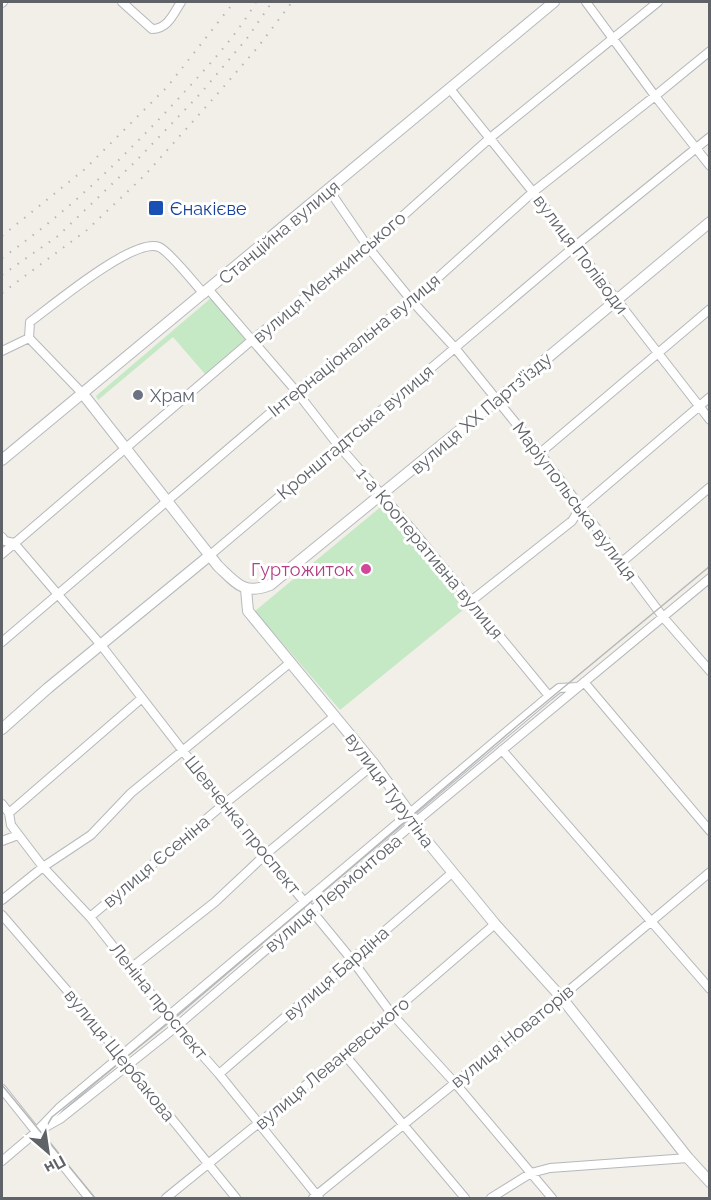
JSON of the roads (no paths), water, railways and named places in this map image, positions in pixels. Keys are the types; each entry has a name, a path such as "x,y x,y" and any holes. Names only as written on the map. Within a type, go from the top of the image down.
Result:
{"street":[{"path":"122,2 152,29 165,25 181,2"},
{"name":"Станційна вулиця","path":"2,460 554,2"},
{"path":"586,2 710,166"},
{"name":"вулиця Менжинського","path":"2,554 252,340 368,246 490,138 658,2"},
{"name":"Інтернаціональна вулиця","path":"2,642 296,391 412,301 533,192 710,51"},
{"name":"вулиця Поліводи","path":"450,89 710,420"},
{"name":"Кронштадтська вулиця","path":"2,729 574,247 710,137"},
{"name":"Маріупольська вулиця","path":"329,190 368,246 540,453 663,617 710,671"},
{"name":"вулиця XX Партз'їзду","path":"246,589 257,590 270,585 710,222"},
{"name":"1-а Кооперативна вулиця","path":"29,338 30,322 110,263 133,250 149,245 162,248 252,340 549,696"},
{"path":"540,453 710,309"},
{"path":"2,351 29,338 83,394 209,556 236,584 246,589"},
{"path":"471,601 572,521 580,508 710,396"},
{"path":"622,562 710,487"},
{"name":"Шевченка проспект","path":"2,537 5,541 14,543 100,645 224,804 352,960 391,1013 552,1198"},
{"name":"вулиця Лермонтова","path":"2,1161 35,1133 60,1107 305,902 502,750 710,578"},
{"name":"вулиця Турутіна","path":"246,589 248,611 374,764 412,819 495,924 561,997 688,1158 710,1182"},
{"path":"2,900 43,867 91,835 131,793 291,662"},
{"path":"549,696 559,688 580,685 710,831"},
{"name":"вулиця Лермонтова","path":"35,1133 60,1119 177,1026 312,911 549,696"},
{"path":"9,813 142,698"},
{"name":"вулиця Єсеніна","path":"90,917 224,804 335,716"},
{"path":"502,750 710,988"},
{"path":"131,968 215,902 266,854 374,764"},
{"name":"Леніна проспект","path":"2,804 9,813 11,825 43,867 90,917 169,1017 219,1074 316,1198"},
{"path":"2,841 18,835"},
{"name":"вулиця Бардіна","path":"219,1074 453,872"},
{"name":"вулиця Новаторів","path":"316,1198 710,872"},
{"name":"вулиця Щербакова","path":"2,915 129,1065 236,1198"},
{"name":"вулиця Леваневського","path":"166,1198 259,1125 495,924"},
{"path":"344,1054 402,1126 465,1198"},
{"path":"2,1089 89,1198"},
{"path":"491,1198 531,1173 550,1167 688,1158"}],"tram line":[{"path":"48,1142 45,1129 52,1117 176,1017 517,726 710,566"},
{"path":"2,1085 95,1198"}],"railway":[{"path":"2,236 85,169 168,86 234,2"},
{"path":"2,258 73,203 137,141 220,52 256,2"},
{"path":"2,275 58,236 135,162 201,93 248,37 272,2"},
{"path":"2,293 87,230 145,175 258,47 292,2"}],"place":[{"name":"Єнакієве","path":"156,208"},
{"name":"Храм","path":"138,395"},
{"name":"Гуртожиток","path":"366,569"}]}
